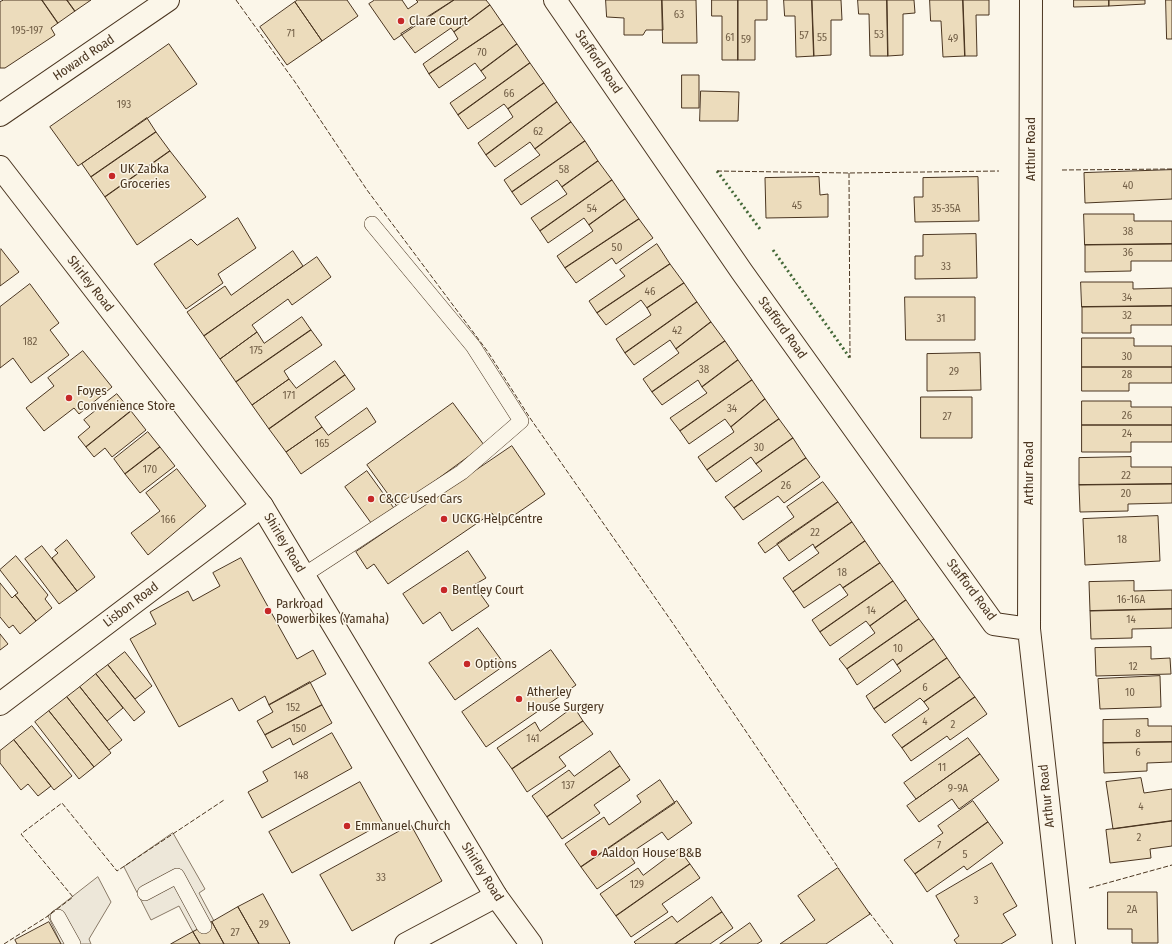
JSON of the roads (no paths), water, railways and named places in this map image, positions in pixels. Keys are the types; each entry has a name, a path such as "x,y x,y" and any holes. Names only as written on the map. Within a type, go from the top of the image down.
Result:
{"street":[{"name":"Howard Road","path":"0,116 168,0"},
{"name":"Stafford Road","path":"555,0 742,272 994,624 1029,630"},
{"name":"Arthur Road","path":"1031,0 1029,630 1064,944"},
{"name":"Shirley Road","path":"0,167 262,506 496,896 530,944"},
{"name":"Lisbon Road","path":"0,704 262,506"},
{"path":"406,944 496,896"}],"lane":[{"path":"304,575 462,472 521,421 473,346 372,224"},
{"path":"145,893 177,876 204,926"},
{"path":"58,917 73,944"}],"place":[{"name":"Clare Court","path":"401,21"},
{"name":"UK Zabka Groceries","path":"112,176"},
{"name":"Foyes Convenience Store","path":"69,398"},
{"name":"C&CC Used Cars","path":"371,499"},
{"name":"UCKG HelpCentre","path":"444,519"},
{"name":"Bentley Court","path":"444,590"},
{"name":"Parkroad Powerbikes (Yamaha)","path":"268,611"},
{"name":"Options","path":"467,664"},
{"name":"Atherley House Surgery","path":"519,699"},
{"name":"Emmanuel Church","path":"347,826"},
{"name":"Aaldon House B&B","path":"594,853"}]}
